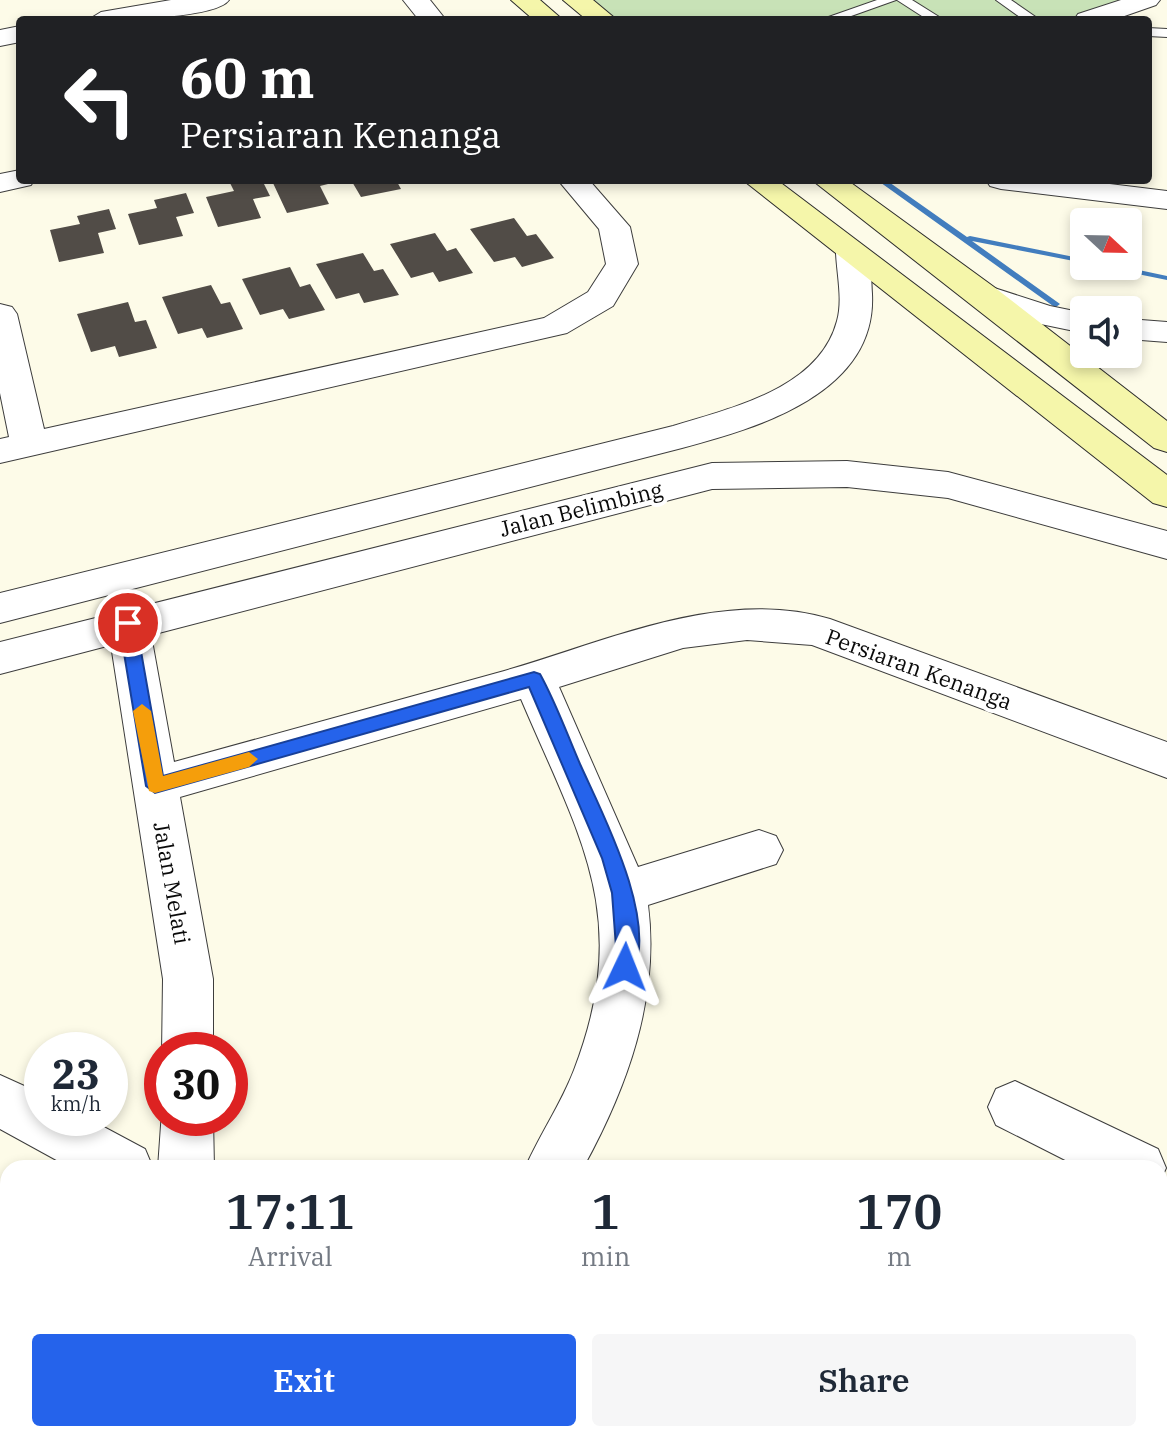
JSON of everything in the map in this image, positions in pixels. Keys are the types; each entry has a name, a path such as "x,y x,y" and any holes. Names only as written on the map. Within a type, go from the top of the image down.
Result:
{"main road":[{"path":"524,0 545,16"},
{"path":"576,0 598,16"},
{"path":"763,184 1167,494"},
{"path":"832,184 982,294 1167,440"}],"street":[{"path":"124,16 216,0"},
{"path":"416,0 430,16"},
{"path":"1099,16 1148,0 1167,11"},
{"path":"0,314 15,447 555,326 601,299 622,264 614,227 576,184"},
{"path":"1034,184 1167,200"},
{"name":"Jalan Belimbing","path":"0,608 682,436 760,410 801,392 835,360 854,321 852,253"},
{"path":"982,294 1043,315 1070,320"},
{"path":"1142,330 1167,332"},
{"name":"Jalan Belimbing","path":"0,658 712,476 847,474 948,485 1167,545"},
{"name":"Jalan Melati","path":"128,623 188,979 187,1032"},
{"name":"Persiaran Kenanga","path":"155,786 534,679 682,633 747,625 815,630 1167,760"},
{"path":"534,679 612,858 622,893 628,940 622,994 604,1063 557,1160"},
{"path":"622,893 759,850"},
{"path":"0,1100 110,1160"},
{"path":"1015,1107 1122,1160"},
{"path":"186,1136 186,1160"}],"lane":[{"path":"840,16 890,0"},
{"path":"903,0 930,16"},
{"path":"1002,0 1027,16"}],"green space":[{"path":"593,0 1147,0 1099,16 613,16"}],"building":[{"path":"230,184 264,184 270,196 253,199 261,218 218,227 206,197 234,191"},
{"path":"273,184 328,184 320,186 329,204 287,213"},
{"path":"353,184 398,184 401,189 361,197"},
{"path":"186,193 194,213 176,217 183,236 139,245 128,214 157,208 154,200"},
{"path":"109,209 116,229 98,233 104,253 59,262 50,230 80,224 77,216"},
{"path":"514,218 527,236 536,234 554,258 522,267 515,257 494,262 470,229"},
{"path":"435,233 447,251 456,248 473,273 439,282 433,272 411,278 390,244"},
{"path":"363,253 374,271 383,269 399,295 364,303 359,293 336,299 316,264"},
{"path":"290,267 300,287 310,284 325,310 289,319 283,309 260,315 242,279"},
{"path":"211,285 221,304 230,302 243,329 207,338 202,328 178,334 162,297"},
{"path":"128,302 135,322 146,320 157,348 119,357 115,346 91,352 77,314"}],"waterway":[{"path":"887,184 1056,304"},
{"path":"970,238 1070,258"},
{"path":"1142,273 1167,278"}],"slow traffic":[{"path":"142,711 155,786 249,759"}],"route":[{"path":"128,623 155,786 534,679 612,858 622,893 628,940 625,967"}]}
